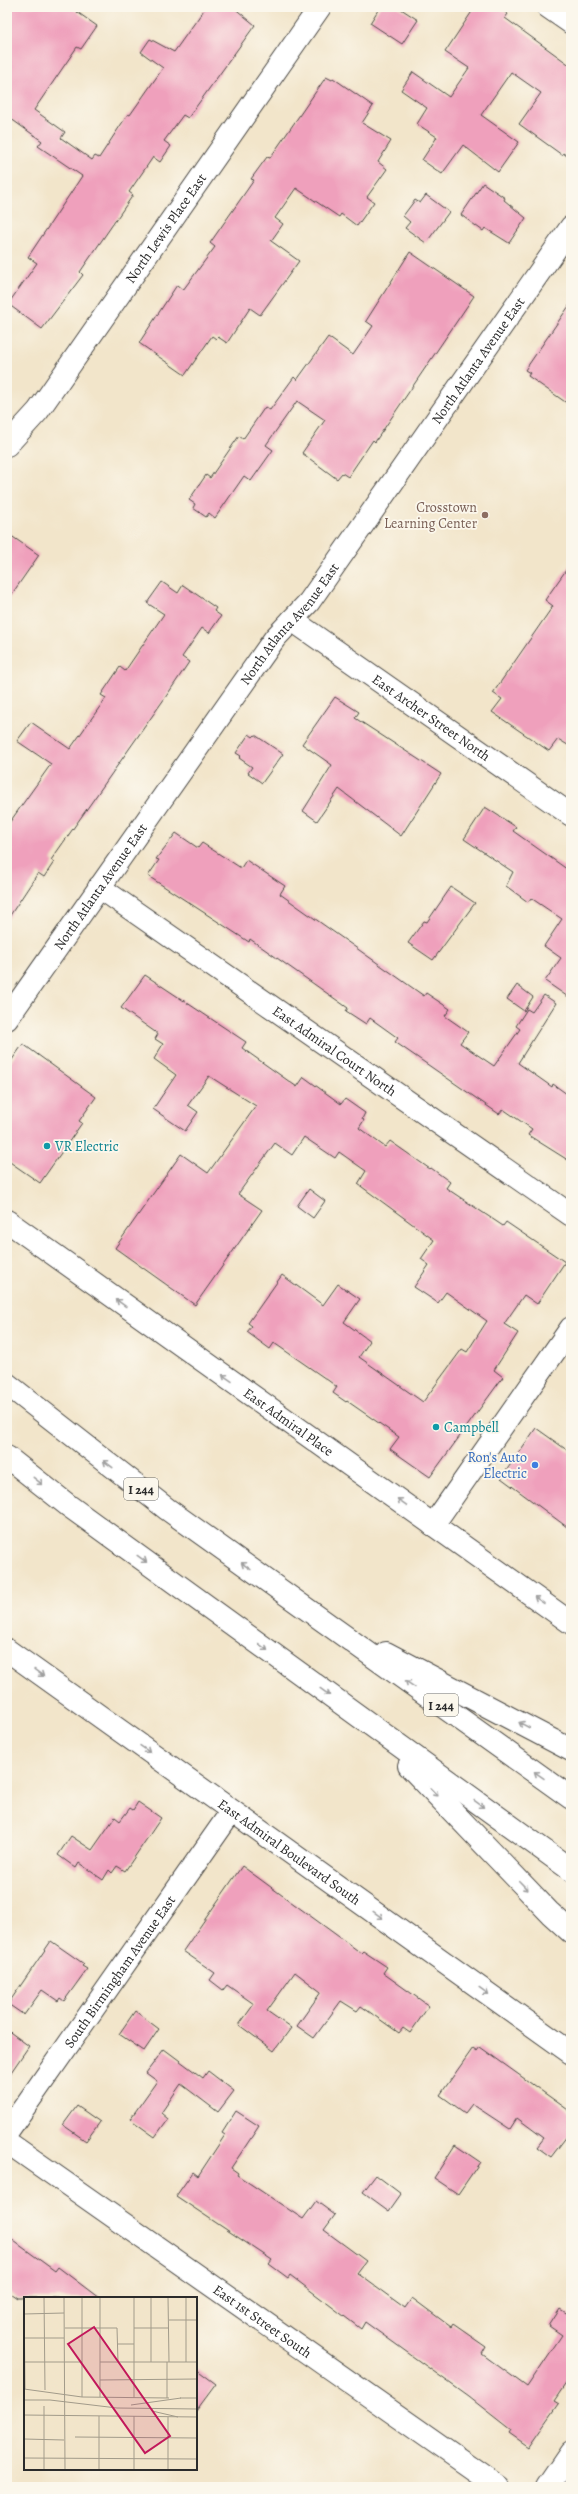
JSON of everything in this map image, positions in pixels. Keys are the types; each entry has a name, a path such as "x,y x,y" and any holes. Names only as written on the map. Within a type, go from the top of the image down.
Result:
{"main road":[{"name":"North Lewis Place East","path":"12,431 38,411 320,7"},
{"path":"548,7 571,23"},
{"name":"North Atlanta Avenue East","path":"7,1019 275,638 309,602 571,227"},
{"name":"East Archer Street North","path":"292,620 569,810"},
{"name":"East Admiral Court North","path":"99,887 571,1215"},
{"name":"East Admiral Place","path":"7,1221 571,1623"},
{"path":"433,1525 571,1328"},
{"name":"I 244","path":"7,1384 167,1509 571,1798"},
{"path":"7,1457 69,1506 571,1870"},
{"path":"310,1612 571,1750"},
{"name":"East Admiral Boulevard South","path":"7,1650 571,2053"},
{"path":"368,1724 550,1913 571,1932"},
{"name":"South Birmingham Avenue East","path":"7,2132 232,1811"},
{"name":"East 1st Street South","path":"7,2142 498,2487"},
{"path":"547,2487 571,2452"}],"building":[{"path":"7,7 70,7 97,26 81,49 77,47 34,110 65,132 61,138 92,160 95,156 99,158 128,114 130,115 163,68 141,52 150,39 174,52 206,7 233,7 255,25 188,118 183,115 164,141 171,146 160,162 153,157 129,192 133,195 80,272 83,275 42,329 8,304 37,263 28,257 82,176 38,146 42,141 7,116"},
{"path":"380,7 398,7 418,20 402,44 370,23"},
{"path":"475,7 497,7 508,14 505,18 571,66 571,159 563,153 562,155 519,124 541,93 511,72 481,115 519,142 498,172 463,145 442,174 422,160 437,137 417,124 427,108 401,90 413,72 449,97 469,68 445,52"},
{"path":"326,77 332,80 333,78 373,106 362,123 391,141 378,162 387,169 367,197 374,202 357,226 341,214 339,217 296,188 275,218 283,224 271,241 299,261 260,315 250,308 227,343 218,337 216,339 212,336 185,375 139,343 177,285 183,290 215,247 210,243 254,180 251,179 267,157 270,158"},
{"path":"483,183 505,198 504,200 526,218 509,243 485,228 483,231 461,215"},
{"path":"426,195 449,212 426,243 405,228 410,222 403,216 415,200 420,203"},
{"path":"410,252 474,296 375,442 373,440 348,477 342,473 337,479 302,453 325,420 297,401 266,445 273,450 251,481 244,476 215,518 209,513 206,517 193,508 195,504 189,500 206,475 210,478 239,436 243,439 265,407 270,410 294,377 297,380 328,337 353,355 373,326 366,321"},
{"path":"571,303 571,406 528,376 530,373 525,370"},
{"path":"7,533 39,555 7,601"},
{"path":"571,563 571,747 558,739 549,751 492,712 502,699 493,693 553,606 545,600"},
{"path":"162,582 178,593 183,585 216,608 214,611 221,616 209,633 202,628 182,657 189,662 167,695 51,860 54,862 44,877 38,873 7,920 7,826 51,764 17,741 31,722 70,749 106,698 101,695 120,667 125,671 164,614 147,603"},
{"path":"335,697 359,712 355,718 441,774 401,836 339,789 317,821 303,811 332,765 302,744"},
{"path":"249,734 253,737 255,735 283,754 262,783 248,773 252,767 239,758 241,756 236,753"},
{"path":"485,807 516,827 513,831 571,872 571,999 545,981 561,958 544,946 562,919 531,898 528,902 506,886 513,872 464,839"},
{"path":"176,833 198,848 202,843 241,868 246,860 285,886 280,894 424,996 426,993 450,1009 445,1016 468,1032 460,1043 494,1066 520,1029 516,1026 527,1009 532,1012 544,995 556,1003 518,1063 552,1087 553,1084 571,1097 571,1162 528,1135 532,1129 503,1109 499,1114 395,1042 398,1038 370,1018 366,1024 346,1011 348,1008 250,939 249,942 148,876 159,860 156,859"},
{"path":"451,887 475,903 433,960 408,943 424,921 427,922"},
{"path":"145,975 246,1042 242,1048 297,1087 304,1077 341,1104 345,1099 365,1113 362,1119 364,1120 359,1128 385,1147 390,1141 450,1182 446,1188 503,1226 506,1222 565,1262 537,1304 524,1295 504,1324 518,1333 494,1370 503,1377 430,1477 390,1449 399,1437 333,1393 337,1387 274,1343 270,1349 247,1332 252,1326 248,1323 282,1275 323,1305 338,1284 360,1299 344,1322 370,1341 359,1357 423,1402 462,1349 467,1352 487,1321 446,1292 438,1303 414,1287 429,1265 421,1259 434,1240 358,1184 366,1171 339,1152 335,1158 304,1137 292,1155 275,1143 238,1194 262,1210 195,1305 115,1248 181,1154 208,1173 256,1106 209,1076 188,1105 198,1112 185,1131 153,1109 176,1075 154,1059 163,1044 155,1039 158,1034 121,1008"},
{"path":"517,985 533,997 524,1011 507,999"},
{"path":"23,1044 96,1097 79,1121 82,1123 40,1183 7,1160 7,1067"},
{"path":"309,1189 325,1201 313,1218 297,1206"},
{"name":"Ron's Auto Electric","path":"536,1428 571,1453 571,1530 501,1478"},
{"path":"138,1802 161,1818 125,1871 117,1866 112,1873 109,1870 103,1880 79,1863 76,1868 58,1855 71,1836 92,1850 115,1817 120,1821 130,1808 133,1810"},
{"path":"242,1866 361,1953 363,1951 387,1967 383,1973 429,2006 410,2033 403,2028 399,2033 361,2006 357,2011 341,2001 314,2038 297,2026 321,1992 295,1972 267,2011 291,2028 274,2051 239,2025 254,2004 227,1985 223,1990 210,1980 215,1973 183,1951"},
{"path":"51,1941 84,1964 82,1966 87,1969 64,2001 60,1998 58,2001 42,1990 24,2015 8,2004"},
{"path":"135,2011 159,2029 144,2051 119,2034"},
{"path":"7,2030 29,2046 7,2078"},
{"path":"480,2047 571,2112 571,2131 551,2157 537,2147 544,2138 517,2118 510,2129 472,2104 465,2113 440,2095 473,2048 477,2051"},
{"path":"164,2049 203,2078 208,2071 234,2091 218,2112 181,2084 161,2113 168,2119 155,2137 130,2119 157,2081 146,2073"},
{"path":"77,2106 100,2122 86,2141 63,2125"},
{"path":"236,2111 259,2126 231,2168 238,2173 237,2175 303,2219 316,2201 335,2215 324,2230 366,2261 357,2273 405,2308 412,2298 451,2327 453,2324 486,2347 482,2354 527,2387 562,2335 549,2326 560,2309 571,2316 571,2376 554,2401 559,2404 529,2447 509,2433 511,2430 469,2397 365,2322 361,2329 290,2275 288,2278 269,2264 272,2260 176,2196 193,2172 198,2176 225,2135 222,2133"},
{"path":"455,2145 480,2162 458,2194 434,2178"},
{"path":"376,2175 401,2194 389,2211 363,2192"},
{"path":"7,2236 55,2271 58,2267 98,2297 17,2298 7,2291"},
{"path":"197,2370 216,2384 197,2410"}],"place":[{"name":"Crosstown Learning Center","path":"485,515"},
{"name":"VR Electric","path":"47,1146"},
{"name":"Campbell","path":"436,1427"},
{"name":"Ron's Auto Electric","path":"535,1465"}]}
